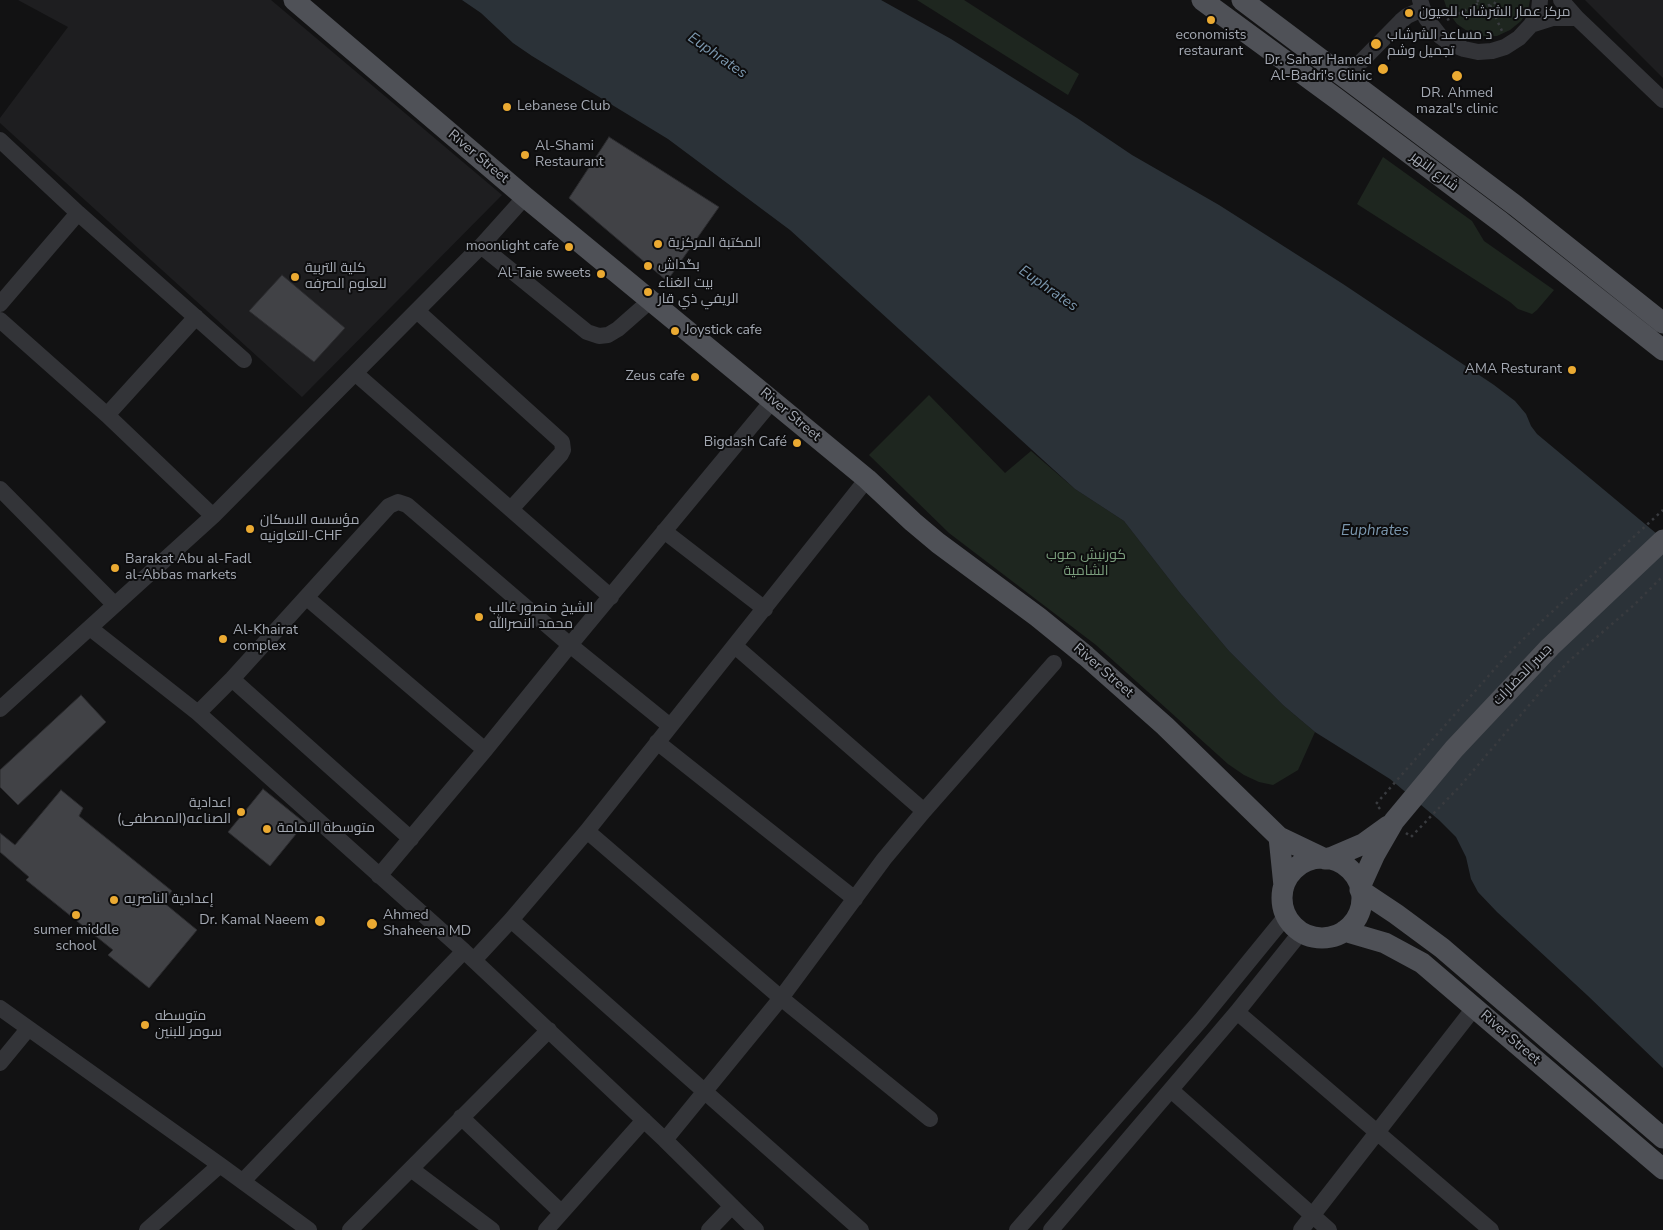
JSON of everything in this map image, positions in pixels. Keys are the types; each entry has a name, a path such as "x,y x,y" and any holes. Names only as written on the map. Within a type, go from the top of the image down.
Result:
{"main road":[{"name":"River Street","path":"294,0 525,198 868,479 894,505 938,543 1038,617 1126,691 1165,726 1279,837 1327,859"},
{"name":"شارع النهر","path":"1202,0 1501,222 1663,350"},
{"name":"شارع النهر","path":"1242,0 1516,206 1663,324"},
{"path":"1501,222 1516,206"},
{"name":"جسر الحضارات","path":"1394,821 1454,749 1501,697 1588,610 1663,540"},
{"path":"1284,886 1291,872 1299,866 1309,861 1327,859 1363,844 1394,821"},
{"path":"1360,888 1394,821"},
{"path":"1279,837 1284,886 1282,901 1286,916 1290,922 1308,936 1323,938 1344,931 1357,916 1361,903 1360,888 1353,874 1348,869 1327,859"},
{"name":"River Street","path":"1360,888 1442,948 1663,1138"},
{"name":"River Street","path":"1344,931 1385,943 1422,963 1661,1164"}],"street":[{"path":"1345,78 1420,4 1431,26 1446,40 1464,49 1478,52 1492,51 1505,47 1520,38 1531,25 1539,10 1540,0"},
{"path":"1561,0 1577,18 1663,100"},
{"path":"1531,25 1554,18 1577,18"},
{"path":"0,140 78,214 244,360"},
{"path":"0,709 213,516 481,246 525,198"},
{"path":"0,304 78,214"},
{"path":"481,246 587,332 599,336 608,336 651,300"},
{"path":"417,311 562,442 563,450 561,454 511,509"},
{"path":"107,415 196,317"},
{"path":"0,320 107,415 213,516"},
{"path":"355,373 611,597"},
{"path":"379,876 773,400"},
{"path":"243,1181 469,956 511,920 586,831 868,479"},
{"path":"3,499 115,605"},
{"path":"198,713 307,598 389,506 398,502 407,505 570,645 670,726"},
{"path":"664,531 765,609"},
{"path":"307,598 485,750"},
{"path":"90,628 198,713 469,956 665,1140 756,1230"},
{"path":"735,646 924,811"},
{"path":"665,1140 781,998 884,860 924,811 1054,663"},
{"path":"232,679 411,839"},
{"path":"657,742 855,899"},
{"path":"586,831 781,998 930,1119"},
{"path":"1017,1230 1201,1020 1286,916"},
{"path":"511,920 861,1230"},
{"path":"1051,1230 1238,1012 1301,932"},
{"path":"0,1008 243,1181 308,1230"},
{"path":"1301,1230 1474,1008"},
{"path":"1238,1012 1491,1230"},
{"path":"0,1063 28,1029"},
{"path":"350,1230 549,1030"},
{"path":"1171,1090 1329,1230"},
{"path":"461,1117 561,1212"},
{"path":"546,1230 644,1120"},
{"path":"147,1230 220,1165"},
{"path":"410,1169 492,1230"},
{"path":"709,1230 732,1206"}],"path":[{"path":"1431,26 1452,18 1478,1 1486,6 1497,0"},
{"path":"1490,5 1503,33 1505,47"},
{"path":"1376,804 1506,656 1663,510"},
{"path":"1411,837 1456,791 1548,683 1663,576"}],"shaded area":[{"name":"كلية التربية للعلوم الصرفه","path":"18,0 271,0 502,195 302,397 0,123 0,118 68,27"},
{"path":"1585,0 1663,0 1663,78"}],"green space":[{"path":"917,0 964,0 1079,74 1068,95"},
{"path":"1444,0 1530,0 1528,10 1521,21 1510,30 1497,36 1483,36 1470,33 1457,24 1448,12"},
{"path":"1383,157 1472,221 1484,241 1554,290 1537,310 1532,314 1518,309 1357,204"},
{"name":"كورنيش صوب الشامية","path":"929,395 1005,473 1031,451 1075,489 1124,521 1180,593 1229,651 1283,705 1315,732 1298,770 1273,785 1259,782 1244,775 1228,764 1096,645 949,533 869,455"}],"water":[{"name":"Euphrates","path":"462,0 881,0 951,39 1132,155 1219,205 1343,284 1515,401 1526,414 1537,434 1663,539 1663,1068 1478,892 1471,879 1466,857 1456,837 1439,820 1390,779 1315,732 1283,705 1229,651 1180,593 1124,521 1075,489 790,230 668,139 513,43 481,13"}],"building":[{"name":"المكتبة المركزية","path":"609,137 719,207 667,281 569,198"},
{"path":"282,275 345,328 314,362 249,311"},
{"path":"81,695 106,722 18,805 0,787 0,770"},
{"path":"263,789 305,823 270,866 228,832"},
{"path":"61,790 83,808 79,816 172,891 163,902 197,930 149,988 108,955 113,950 26,880 29,877 0,852 0,833 15,845"}],"place":[{"name":"مركز عمار الشرشاب للعيون","path":"1409,13"},
{"name":"economists restaurant","path":"1211,20"},
{"name":"د مساعد الشرشاب تجميل وشم","path":"1376,44"},
{"name":"Dr. Sahar Hamed Al-Badri's Clinic","path":"1383,69"},
{"name":"DR. Ahmed mazal's clinic","path":"1457,76"},
{"name":"Lebanese Club","path":"507,107"},
{"name":"Al-Shami Restaurant","path":"525,155"},
{"name":"المكتبة المركزية","path":"658,244"},
{"name":"moonlight cafe","path":"569,247"},
{"name":"بگداش","path":"648,266"},
{"name":"Al-Taie sweets","path":"601,274"},
{"name":"كلية التربية للعلوم الصرفه","path":"295,277"},
{"name":"بيت الغناء الريفي ذي قار","path":"648,292"},
{"name":"Joystick cafe","path":"675,331"},
{"name":"AMA Resturant","path":"1572,370"},
{"name":"Zeus cafe","path":"695,377"},
{"name":"Bigdash Café","path":"797,443"},
{"name":"مؤسسه الاسكان التعاونيه-CHF","path":"250,529"},
{"name":"Barakat Abu al-Fadl al-Abbas markets","path":"115,568"},
{"name":"الشيخ منصور غالب محمد النصرالله","path":"479,617"},
{"name":"Al-Khairat complex","path":"223,639"},
{"name":"اعدادية الصناعه(المصطفى)","path":"241,812"},
{"name":"متوسطة الامامة","path":"267,829"},
{"name":"إعدادية الناصريه","path":"114,900"},
{"name":"sumer middle school","path":"76,915"},
{"name":"Dr. Kamal Naeem","path":"320,921"},
{"name":"Ahmed Shaheena MD","path":"372,924"},
{"name":"متوسطه سومر للبنين","path":"145,1025"}]}
